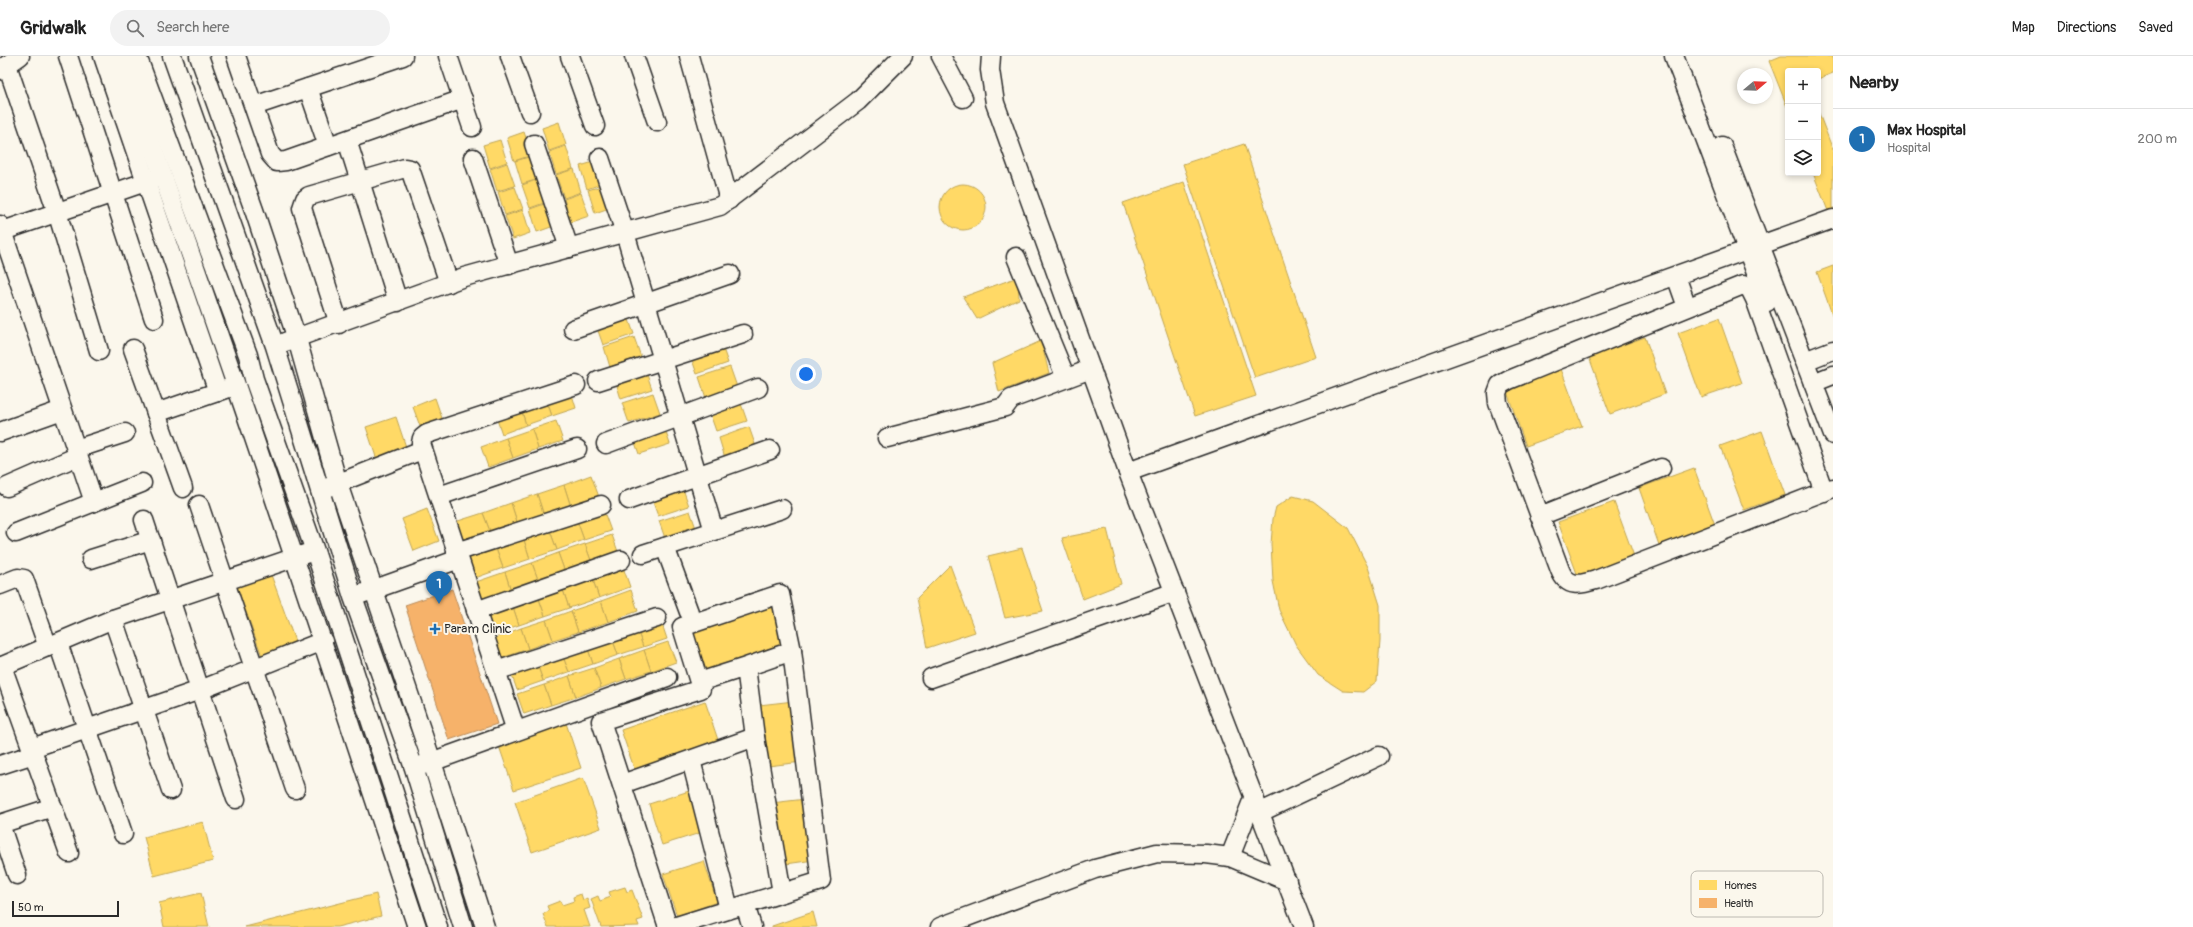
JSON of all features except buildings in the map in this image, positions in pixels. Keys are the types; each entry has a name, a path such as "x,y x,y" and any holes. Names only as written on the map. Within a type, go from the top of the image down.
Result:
{"street":[{"path":"68,56 154,319"},
{"path":"103,56 218,392"},
{"path":"119,56 248,355 254,379 315,550 438,927"},
{"path":"137,56 171,174 236,385 296,557 417,927"},
{"path":"236,56 270,154 277,162 286,161 463,99"},
{"path":"254,106 308,88 379,60 403,56"},
{"path":"448,56 472,127"},
{"path":"510,56 530,112"},
{"path":"570,56 595,126"},
{"path":"634,56 657,122"},
{"path":"689,56 729,200"},
{"path":"275,346 449,283 720,206 858,101 903,56"},
{"path":"941,56 963,98"},
{"path":"991,56 990,70 995,103 1128,472 1304,927"},
{"path":"1674,56 1753,248 1805,361 1833,436"},
{"path":"1687,56 1753,248 1830,487"},
{"path":"463,927 414,768 353,597 275,346 174,62 203,57 297,339 338,484 432,762 485,927"},
{"path":"9,64 57,212 99,351"},
{"path":"308,88 328,146"},
{"path":"347,140 398,302"},
{"path":"534,144 569,248"},
{"path":"473,158 509,265"},
{"path":"600,158 625,233 714,531"},
{"path":"339,324 302,208 303,203 309,196 405,168 410,169 449,283"},
{"path":"94,502 1,229 171,174"},
{"path":"1128,472 1833,219"},
{"path":"1016,257 1066,378"},
{"path":"573,329 730,274"},
{"path":"1676,276 1687,307"},
{"path":"1743,285 1750,288 1830,487 1604,577 1580,585 1574,585 1563,577 1498,403 1497,393 1500,385 1743,285"},
{"path":"598,381 743,334"},
{"path":"133,349 183,488"},
{"path":"1805,361 1833,350"},
{"path":"887,438 1005,407 1012,399 1091,369"},
{"path":"1813,382 1833,375"},
{"path":"156,413 254,379"},
{"path":"516,731 457,555 439,496 422,450 422,438 427,434 576,385"},
{"path":"606,444 758,388"},
{"path":"0,432 62,410"},
{"path":"7,487 77,453 125,433"},
{"path":"439,496 577,449"},
{"path":"320,490 422,450"},
{"path":"629,500 770,450"},
{"path":"1540,516 1661,468"},
{"path":"16,533 142,484"},
{"path":"199,505 295,789"},
{"path":"353,597 374,590 457,555 602,505"},
{"path":"643,554 782,509"},
{"path":"144,520 236,799"},
{"path":"69,853 1,666 113,619 356,537"},
{"path":"91,559 151,540"},
{"path":"665,547 689,612"},
{"path":"476,611 621,560"},
{"path":"0,585 18,578 24,579 87,729 123,834"},
{"path":"931,678 1175,592"},
{"path":"668,927 601,722 701,689 682,627 780,594 792,651 821,881 673,927"},
{"path":"496,671 657,618"},
{"path":"113,619 171,790"},
{"path":"0,765 87,729 200,690 254,667 324,641"},
{"path":"699,682 792,651"},
{"path":"746,667 755,737 782,893"},
{"path":"414,768 668,677"},
{"path":"622,784 755,737"},
{"path":"1230,857 1257,804 1379,756"},
{"path":"691,760 736,907 739,927"},
{"path":"17,875 0,824 53,807"},
{"path":"940,927 1095,869 1157,853 1206,854 1230,857 1287,881"},
{"path":"736,907 752,927"}],"place":[{"name":"Max Hospital","path":"439,604"},
{"name":"Param Clinic","path":"435,629"}]}
